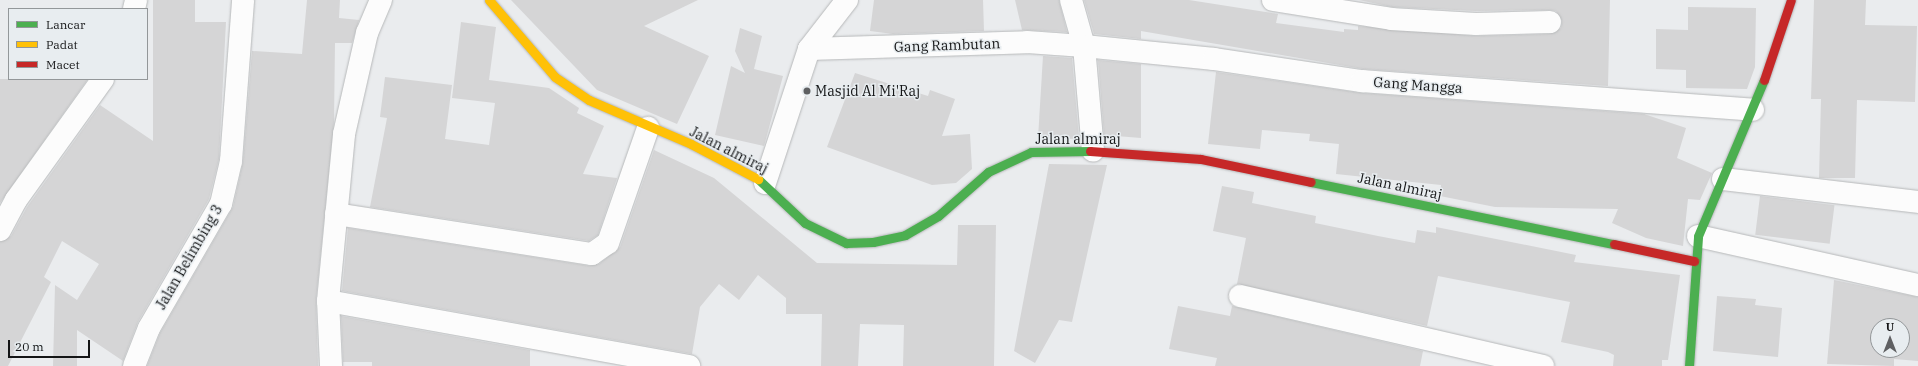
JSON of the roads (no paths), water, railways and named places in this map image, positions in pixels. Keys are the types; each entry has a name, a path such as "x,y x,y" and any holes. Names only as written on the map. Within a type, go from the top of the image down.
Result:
{"street":[{"name":"Jalan Belimbing 3","path":"134,366 149,328 221,204 231,160 243,0"},
{"path":"331,366 328,301 344,134 367,33 380,0"},
{"name":"Jalan almiraj","path":"490,0 555,78 589,100 648,128 691,144 765,183 786,207 818,232 846,243 873,242 905,235 938,216 988,172 1031,152 1093,151 1201,159 1694,261"},
{"path":"765,183 809,50 848,0"},
{"path":"1071,0 1084,46 1093,151"},
{"path":"1273,0 1391,19 1476,24 1550,22"},
{"path":"1689,366 1694,261 1698,236 1753,110 1791,0"},
{"name":"Gang Rambutan","path":"809,50 1027,42 1084,46"},
{"name":"Gang Mangga","path":"1084,46 1214,58 1362,81 1753,110"},
{"path":"0,230 16,200 102,80"},
{"path":"336,214 592,254 608,243 648,128"},
{"path":"1723,179 1918,202"},
{"path":"1698,236 1918,285"},
{"path":"1240,296 1543,366"},
{"path":"328,301 689,366"}],"place":[{"name":"Masjid Al Mi'Raj","path":"807,91"}]}
